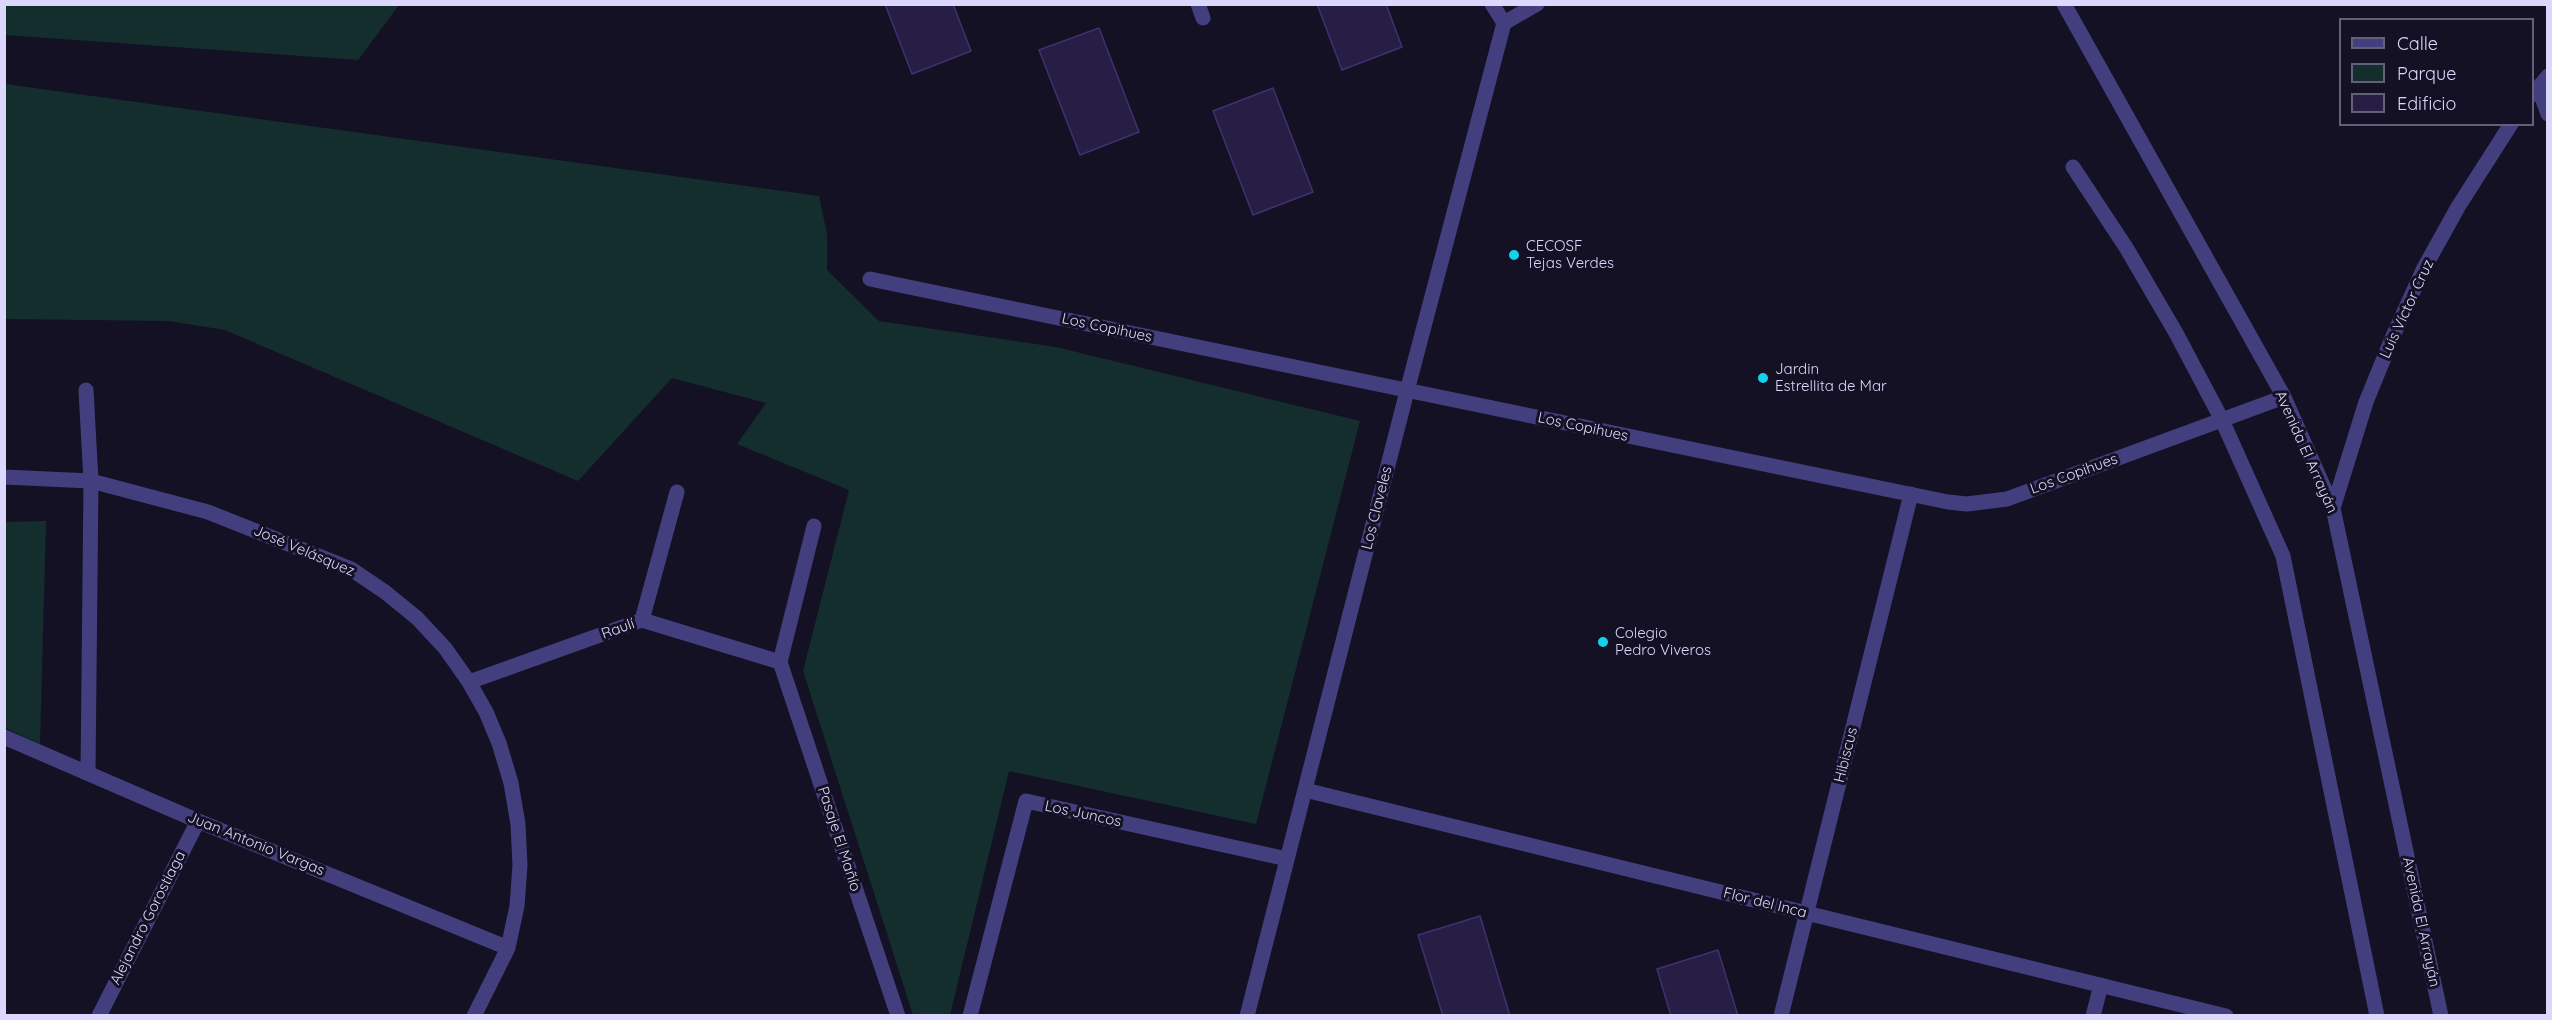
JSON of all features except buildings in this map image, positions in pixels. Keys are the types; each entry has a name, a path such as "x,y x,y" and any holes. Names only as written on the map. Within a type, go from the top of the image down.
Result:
{"street":[{"path":"1492,4 1504,23 1537,4"},
{"name":"Avenida El Arrayán","path":"2064,4 2284,397 2333,508 2441,1016"},
{"name":"Los Claveles","path":"1247,1016 1504,23"},
{"path":"2539,86 2547,114"},
{"name":"Luis Víctor Cruz","path":"2333,508 2366,402 2392,336 2423,270 2458,207 2510,126"},
{"path":"2073,167 2127,249 2176,333 2222,420 2283,556 2377,1016"},
{"name":"Los Copihues","path":"870,279 1407,391 1967,504 2007,499 2284,397"},
{"path":"86,390 91,481 88,773"},
{"name":"José Velásquez","path":"4,477 91,481 208,512 351,569 385,592 417,618 445,648 469,682 499,743 511,783 518,824 520,866 517,906 508,948 474,1016"},
{"name":"Raulí","path":"469,682 642,620 677,492"},
{"name":"Hibiscus","path":"1781,1016 1911,494"},
{"path":"642,620 780,662 814,526"},
{"name":"Pasaje El Mañío","path":"780,662 898,1016"},
{"name":"Juan Antonio Vargas","path":"4,737 198,821 508,948"},
{"name":"Flor del Inca","path":"1305,790 2226,1016"},
{"name":"Los Juncos","path":"970,1016 1026,801 1287,859"},
{"name":"Alejandro Gorostiaga","path":"99,1016 198,821"},
{"path":"2093,1016 2101,985"}],"green space":[{"path":"4,5 399,5 358,60 5,35"},
{"path":"5,84 819,196 827,234 827,270 879,321 1056,347 1360,421 1256,824 1009,771 950,1015 913,1015 803,671 849,490 737,444 766,403 672,378 578,481 225,330 168,321 5,319"},
{"path":"46,521 40,744 5,728 4,522"}],"place":[{"name":"CECOSF Tejas Verdes","path":"1514,255"},
{"name":"Jardin Estrellita de Mar","path":"1763,378"},
{"name":"Colegio Pedro Viveros","path":"1603,642"}]}
